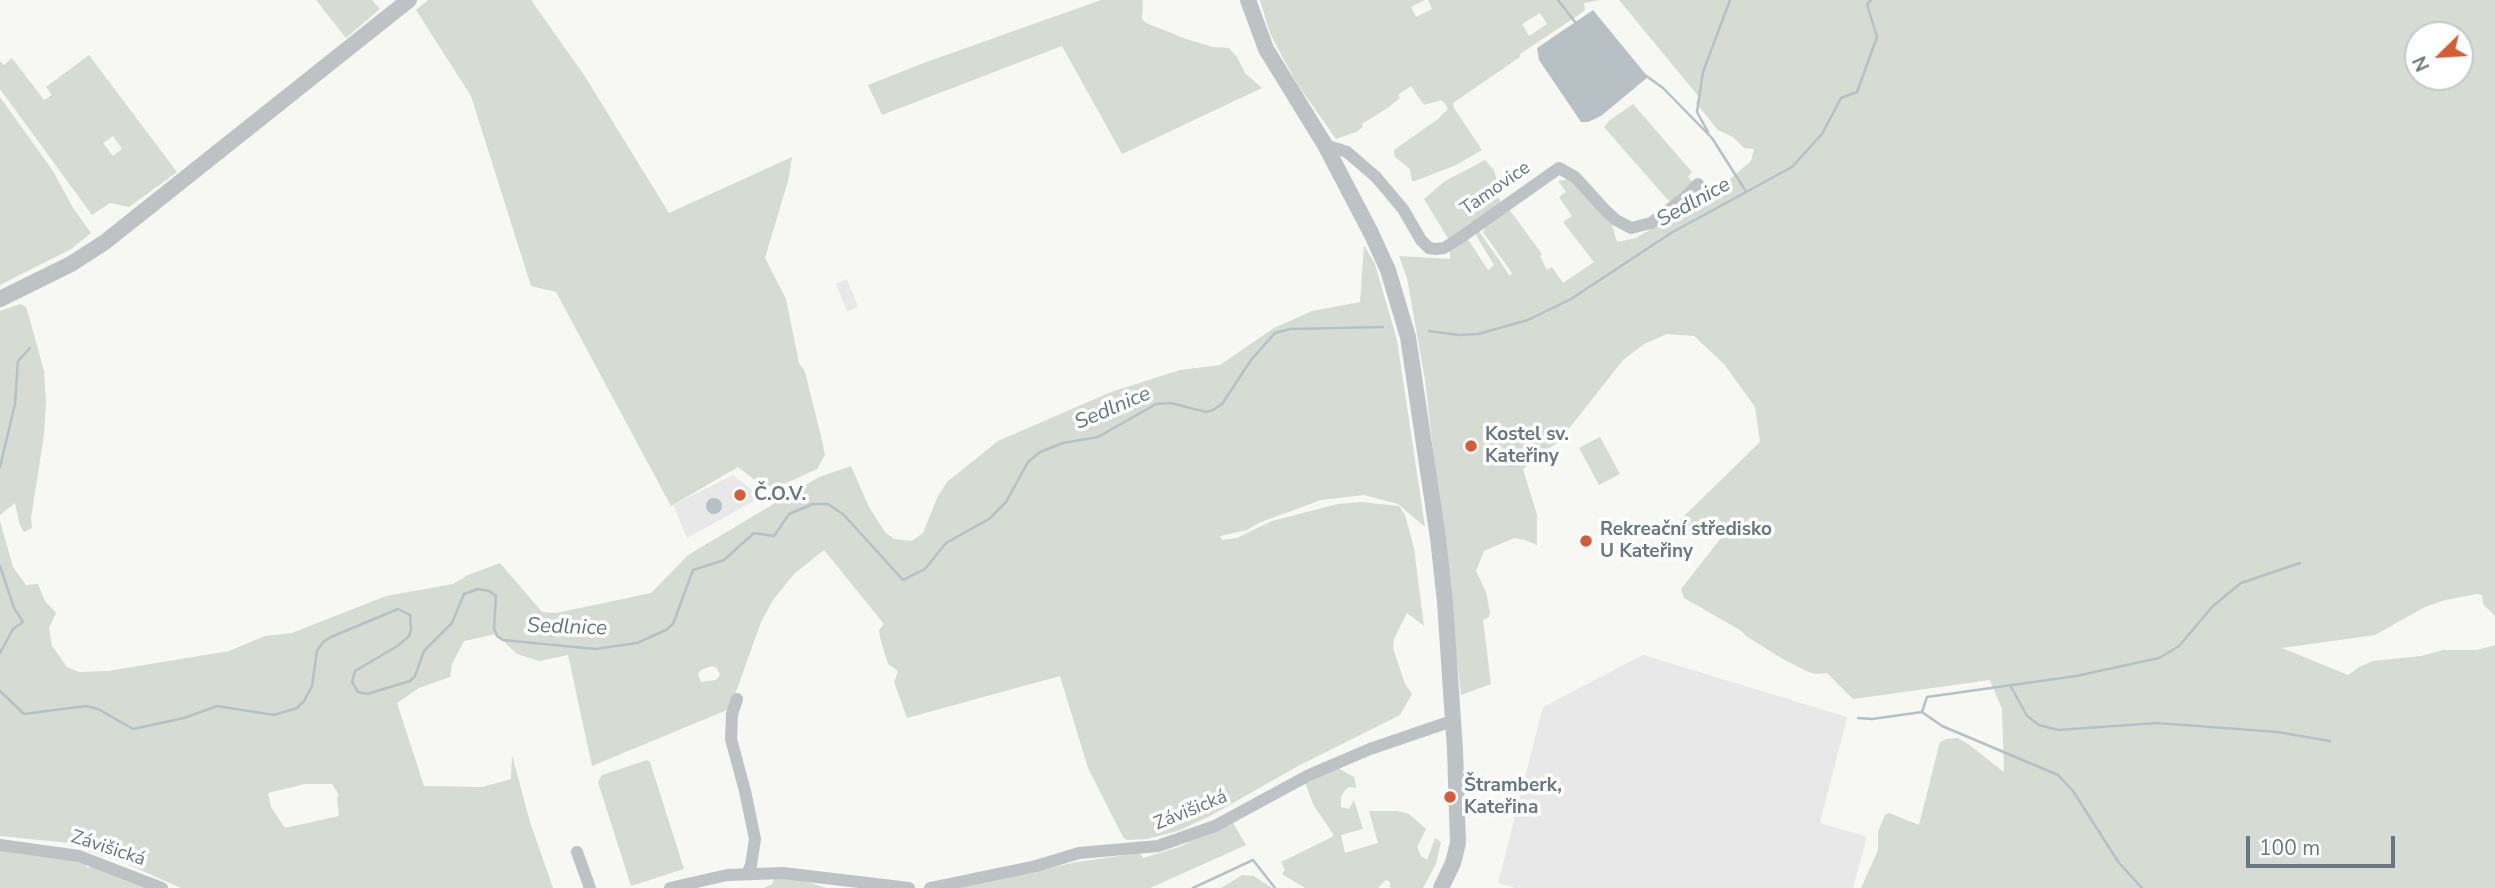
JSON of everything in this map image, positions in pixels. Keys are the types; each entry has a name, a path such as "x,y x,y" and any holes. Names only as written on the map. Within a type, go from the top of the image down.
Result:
{"street":[{"path":"0,299 71,264 105,242 409,0"},
{"path":"1248,0 1266,49 1352,193 1388,270 1408,337 1445,602 1459,833 1453,863 1441,888"},
{"name":"Tamovice","path":"1325,145 1347,152 1376,177 1403,209 1421,240 1429,248 1436,249 1444,248 1457,240 1559,168 1575,177 1606,211 1631,228 1651,223 1683,200 1698,184"},
{"path":"737,699 732,714 731,739 755,839 747,874"},
{"name":"Závišická","path":"930,888 1036,866 1079,853 1158,846 1215,826 1320,770 1370,749 1452,721"},
{"name":"Závišická","path":"0,845 79,856 162,888"},
{"path":"577,852 590,888"},
{"path":"670,888 727,875 783,873 909,888"}],"shaded area":[{"path":"316,0 372,0 380,9 346,38"},
{"path":"428,0 531,0 584,75 669,213 792,157 788,181 765,258 786,299 799,363 805,372 821,436 825,455 817,469 769,491 738,467 671,506 556,292 531,286 471,96 416,10"},
{"path":"1101,0 1143,0 1142,19 1146,23 1186,39 1213,47 1229,48 1245,73 1262,88 1122,154 1062,46 882,115 868,85 921,64"},
{"path":"1260,0 1425,0 1411,7 1416,17 1432,9 1428,0 1600,0 1584,3 1585,10 1580,14 1453,103 1482,150 1456,165 1415,181 1412,181 1410,169 1395,157 1394,150 1438,119 1448,109 1445,103 1441,100 1424,105 1411,86 1398,95 1400,98 1389,107 1362,124 1363,127 1356,132 1336,139 1298,85 1270,33","holes":["1540,13 1547,24 1529,36 1522,24"]},
{"path":"1619,0 2495,0 2495,616 2483,604 2482,595 2477,594 2425,607 2375,635 2282,648 2348,675 2373,661 2421,656 2443,650 2477,650 2495,645 2495,888 1861,888 1878,850 1878,832 1885,815 1889,813 1919,825 1940,742 1957,738 2004,772 2002,709 1990,680 1853,699 1827,673 1815,674 1781,658 1740,630 1684,598 1681,589 1721,538 1717,524 1691,530 1680,520 1760,442 1755,407 1724,364 1694,336 1667,334 1644,344 1623,360 1560,440 1523,469 1537,515 1537,545 1514,538 1484,551 1476,571 1486,592 1490,612 1489,617 1483,620 1491,684 1461,695 1425,380 1407,278 1399,256 1450,259 1450,249 1467,238 1488,270 1494,265 1475,233 1479,231 1510,276 1512,273 1483,232 1486,226 1509,209 1542,254 1540,256 1547,270 1552,267 1563,283 1594,262 1563,222 1572,216 1559,197 1566,192 1558,181 1565,180 1568,176 1611,222 1617,242 1636,238 1714,193 1751,161 1754,149 1744,148 1733,137 1718,130 1696,103 1699,97"},
{"path":"1593,10 1648,77 1601,116 1581,122 1539,60 1537,48"},
{"path":"89,55 177,172 129,207 110,203 92,215 0,89 0,61 4,65 12,58 44,100 52,95 46,87","holes":["113,136 122,149 113,156 103,143"]},
{"path":"0,97 53,171 73,208 91,233 71,249 0,285"},
{"path":"1633,104 1692,172 1688,177 1693,182 1673,203 1604,127"},
{"path":"1485,160 1494,170 1499,189 1498,197 1502,203 1449,240 1424,199 1445,181"},
{"path":"1364,245 1375,264 1397,340 1425,527 1398,504 1364,495 1321,500 1261,522 1247,530 1220,536 1222,540 1237,538 1272,521 1338,504 1361,502 1399,506 1405,515 1414,548 1424,626 1407,613 1394,639 1393,648 1405,684 1412,694 1400,715 1178,831 1147,839 1127,840 1123,837 1088,768 1060,676 907,718 894,682 898,671 888,664 880,638 879,630 884,624 824,550 794,574 773,600 761,622 732,703 727,710 592,766 568,655 539,661 517,654 496,634 464,641 452,664 450,677 419,688 397,703 424,786 482,787 511,779 512,755 530,822 553,888 181,888 125,863 87,851 83,842 79,844 0,836 0,521 13,567 26,585 38,584 45,601 56,613 49,628 52,646 67,667 79,672 108,671 229,651 265,636 292,633 386,596 453,584 500,563 542,612 556,613 651,593 688,555 819,477 851,466 869,507 885,532 894,539 912,541 923,533 937,498 947,482 998,441 1111,392 1180,370 1220,365 1274,328 1312,311 1360,302","holes":["712,666 717,668 720,675 716,680 701,682 698,674","305,784 332,784 339,795 339,816 285,828 271,807 268,793"]},
{"path":"847,279 858,307 847,311 836,284"},
{"path":"20,304 26,307 44,371 46,402 32,528 24,532 15,503 0,515 0,311"},
{"path":"1600,437 1620,474 1599,485 1579,448"},
{"path":"733,475 761,497 687,538 673,505"},
{"path":"714,498 720,500 720,512 714,514 708,512 706,506 708,500"},
{"path":"1643,655 1847,717 1820,823 1867,837 1853,888 1516,888 1498,883 1543,707"},
{"path":"647,760 650,762 684,869 631,886 598,782 602,775"},
{"path":"1338,768 1354,777 1356,786 1345,790 1341,797 1341,807 1349,809 1354,800 1363,829 1341,835 1345,853 1378,843 1369,811 1409,814 1426,829 1417,847 1421,856 1427,860 1435,838 1441,842 1436,864 1423,888 1390,888 1390,882 1386,880 1378,888 1305,888 1282,874 1285,870 1281,862 1332,837 1333,834 1313,804 1305,782"},
{"path":"1232,821 1246,845 1150,888 957,888 1077,862 1140,853 1143,858 1179,847"},
{"path":"0,849 83,862 88,868 92,865 147,888 0,888"},
{"path":"1242,875 1254,876 1272,888 1221,888"},
{"path":"794,877 826,888 764,888 772,884 774,879"}],"waterway":[{"path":"1558,0 1575,22"},
{"path":"1708,132 1697,112 1703,72 1730,0"},
{"name":"Sedlnice","path":"1429,331 1459,335 1478,334 1528,320 1571,299 1671,233 1792,167 1822,134 1841,98 1857,92 1877,37 1867,4 1871,0"},
{"path":"1645,75 1663,88 1712,138 1745,190"},
{"name":"Sedlnice","path":"0,691 24,714 86,706 98,709 133,729 184,718 217,706 274,715 297,708 304,701 312,686 317,651 323,642 398,609 410,615 409,636 399,645 355,671 352,682 358,692 367,694 410,681 415,676 424,651 452,623 464,594 478,589 489,591 496,596 494,628 497,636 503,640 595,649 637,643 673,624 693,570 724,560 754,533 774,536 789,514 813,504 828,504 844,515 903,580 925,569 946,543 989,519 1006,502 1028,462 1040,452 1063,443 1098,437 1156,404 1171,403 1206,412 1213,410 1222,404 1251,360 1275,333 1290,329 1383,327"},
{"path":"0,467 15,404 18,361 30,348"},
{"path":"1922,712 1927,697 2076,676 2159,658 2179,646 2213,606 2241,583 2300,563"},
{"path":"0,566 14,608 23,622 13,629 0,653"},
{"path":"2010,685 2027,716 2039,725 2058,730 2157,723 2277,732 2330,741"},
{"path":"1858,718 1872,719 1922,712 1942,726 2058,775 2073,791 2119,863 2142,888"},
{"path":"1193,888 1253,860 1275,888"}],"place":[{"name":"Kostel sv. Kateřiny","path":"1471,446"},
{"name":"Č.O.V.","path":"740,495"},
{"name":"Rekreační středisko U Kateřiny","path":"1586,541"},
{"name":"Štramberk, Kateřina","path":"1450,797"}]}
